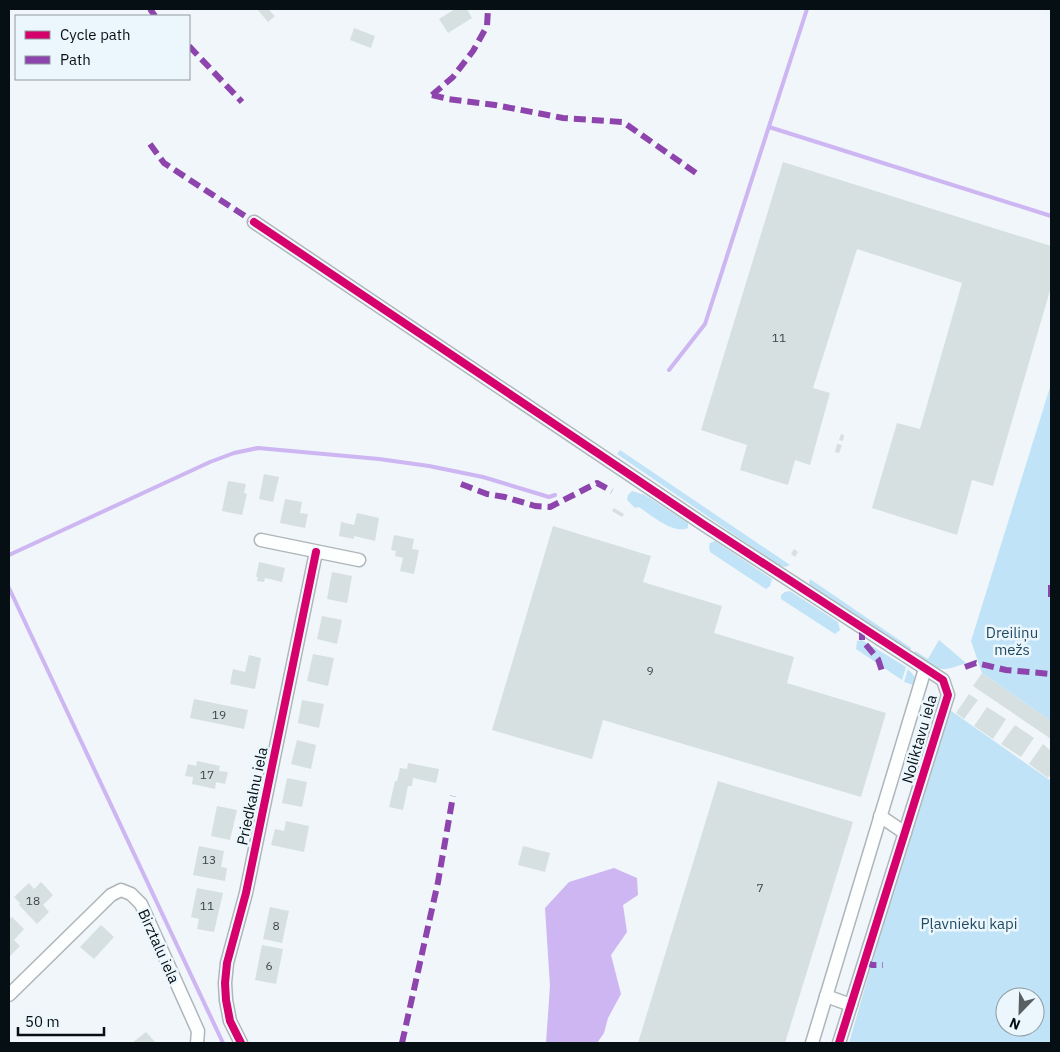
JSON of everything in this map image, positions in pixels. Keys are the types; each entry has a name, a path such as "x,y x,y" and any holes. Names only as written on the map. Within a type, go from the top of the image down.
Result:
{"street":[{"name":"Noliktavu iela","path":"254,222 634,478 943,680 948,695 839,1043"},
{"path":"261,540 359,560"},
{"name":"Priedkalnu iela","path":"241,1043 230,1021 226,1000 227,963 246,893 316,552"},
{"name":"Noliktavu iela","path":"812,1043 925,669"},
{"path":"880,816 905,833"},
{"name":"Birztalu iela","path":"9,995 111,895 121,890 131,894 141,904 198,1031 197,1043"},
{"path":"826,996 852,1005"}],"green space":[{"name":"Dreiliņu mežs","path":"1051,384 1051,721 982,673 971,641"},
{"path":"620,450 790,565 785,567 778,565 617,454"},
{"path":"632,491 645,495 688,523 688,528 676,529 670,527 639,507 635,508 627,500 628,495"},
{"path":"715,541 772,579 770,586 766,589 710,552 710,543"},
{"path":"810,579 911,648 910,652 812,588 809,583"},
{"path":"790,591 838,622 840,630 835,634 781,599 781,595"},
{"path":"862,640 906,667 902,680 856,649 857,641"},
{"path":"939,640 966,663 939,669 914,654 915,651 928,659"},
{"path":"908,669 915,677 913,685 904,682"},
{"name":"Pļavnieku kapi","path":"947,708 1051,781 1051,1043 849,1043 937,736"}],"shaded area":[{"path":"614,868 637,878 638,895 623,905 627,932 611,955 621,994 608,1018 604,1033 597,1043 546,1043 550,986 545,908 569,882"}],"building":[{"path":"268,9 275,16 268,22 258,10"},
{"path":"455,9 467,9 472,18 448,33 439,19"},
{"path":"354,28 375,36 371,48 350,40"},
{"path":"783,162 1051,246 1051,287 993,486 972,480 957,535 872,508 897,423 920,429 962,283 857,249 813,388 830,393 810,465 795,460 788,485 740,470 747,445 701,430"},
{"path":"841,434 844,435 843,441 839,440"},
{"path":"837,444 842,445 839,453 835,452"},
{"path":"264,474 279,477 273,502 259,499"},
{"path":"228,481 246,484 244,493 247,494 242,515 222,511"},
{"path":"285,499 302,502 300,513 308,514 305,528 280,523"},
{"path":"614,508 624,514 622,517 612,511"},
{"path":"357,513 379,518 375,541 354,536 354,539 339,536 341,522 354,525"},
{"path":"553,526 651,556 643,582 722,606 714,633 794,657 787,683 886,713 861,797 603,720 592,759 492,730"},
{"path":"394,535 414,539 412,549 419,550 414,574 400,571 403,558 395,556 396,551 391,550"},
{"path":"794,549 798,552 795,557 791,554"},
{"path":"259,562 285,568 282,582 265,578 264,582 257,581"},
{"path":"332,572 352,576 347,603 327,599"},
{"path":"322,616 342,620 337,644 317,639"},
{"path":"313,654 334,658 328,686 307,681"},
{"path":"249,655 261,658 255,689 230,684 233,669 245,672"},
{"path":"982,673 1051,721 1051,739 973,686"},
{"path":"969,694 978,700 964,719 956,713"},
{"path":"194,699 248,710 244,729 190,718"},
{"path":"302,700 324,704 319,728 298,723"},
{"path":"987,707 1006,719 993,739 974,726"},
{"path":"1015,725 1034,738 1021,757 1001,744"},
{"path":"297,740 316,745 311,769 291,764"},
{"path":"1043,744 1051,751 1051,773 1048,778 1029,764"},
{"path":"197,761 220,766 219,771 228,772 225,784 216,782 215,789 192,784 193,777 185,776 188,764 196,766"},
{"path":"408,763 439,769 436,783 413,778 412,786 408,786 403,810 389,807 400,768 407,769"},
{"path":"287,778 307,782 302,807 282,803"},
{"path":"718,781 853,822 785,1043 638,1043"},
{"path":"217,806 237,810 230,840 211,836"},
{"path":"286,821 309,826 304,852 271,845 275,829 284,831"},
{"path":"199,846 224,851 221,867 227,868 225,881 193,875"},
{"path":"523,846 550,853 545,872 518,865"},
{"path":"41,882 53,895 43,905 49,912 37,924 14,897 29,883 34,889"},
{"path":"197,888 223,893 214,932 197,929 199,919 191,917"},
{"path":"270,907 289,911 282,943 263,939"},
{"path":"12,917 24,929 14,940 20,946 9,957 9,919"},
{"path":"101,925 114,937 94,959 80,947"},
{"path":"262,945 283,949 276,984 255,980"},
{"path":"146,1032 156,1043 132,1043"}],"waterway":[{"path":"669,370 705,324 807,9"},
{"path":"769,127 1051,216"},
{"path":"9,555 210,462 234,453 258,448 379,459 429,466 483,477 549,497 555,495"},
{"path":"9,588 223,1043"}],"marked path":[{"path":"150,9 154,15"},
{"path":"432,95 453,77 473,51 487,26 488,9"},
{"path":"190,47 242,102"},
{"path":"432,95 563,118 623,122 696,173"},
{"path":"150,144 164,163 254,222"},
{"path":"461,484 487,494 535,506 550,507 597,483 612,491"},
{"path":"1051,585 1051,602"},
{"path":"862,628 862,640 878,659 883,674"},
{"path":"965,667 976,663 1006,670 1051,674"},
{"path":"402,1043 438,882 453,796"},
{"path":"865,962 872,965 883,965"}],"cycle path":[{"path":"254,222 703,524 943,680 948,695 839,1043"},
{"path":"241,1043 230,1021 226,1000 227,963 246,893 316,552"}]}
